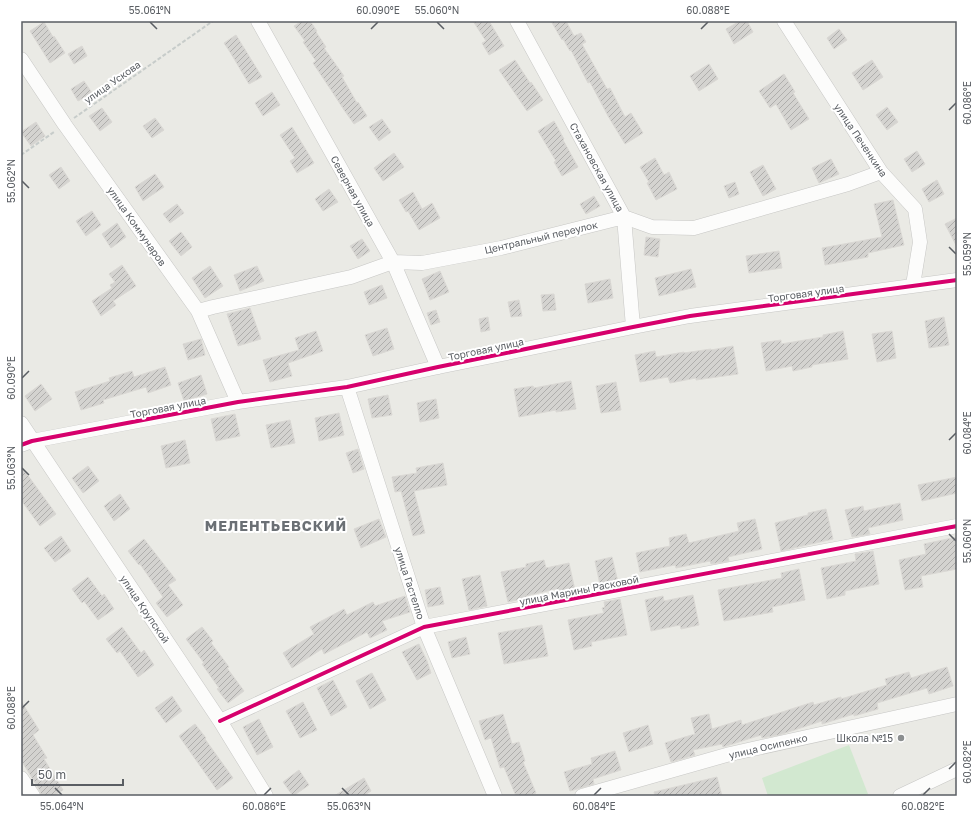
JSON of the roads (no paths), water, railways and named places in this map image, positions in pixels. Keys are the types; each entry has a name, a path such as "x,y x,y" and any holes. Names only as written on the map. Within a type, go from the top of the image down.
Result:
{"street":[{"name":"Северная улица","path":"258,21 393,262 438,367"},
{"name":"Стахановская улица","path":"518,21 624,217 633,327"},
{"name":"улица Печенкина","path":"784,21 881,172 915,209 920,242 913,286"},
{"name":"улица Коммунаров","path":"21,59 65,125 198,311 238,402"},
{"path":"624,217 652,227 694,228 848,184 881,172"},
{"name":"Центральный переулок","path":"198,311 351,277 393,262 422,263 501,248 624,217"},
{"name":"Торговая улица","path":"27,443 238,402 347,387 690,316 957,280"},
{"name":"улица Гастелло","path":"347,387 424,627 495,796"},
{"name":"улица Крупской","path":"21,423 27,443 220,721 266,796"},
{"name":"улица Марины Расковой","path":"220,721 424,627 957,526"},
{"name":"улица Осипенко","path":"582,796 730,754 957,704"},
{"path":"900,796 957,769"},
{"path":"21,778 33,796"}],"place":[{"name":"Школа №15","path":"901,738"}],"district":[{"name":"МЕЛЕНТЬЕВСКИЙ","path":"276,525"}]}
